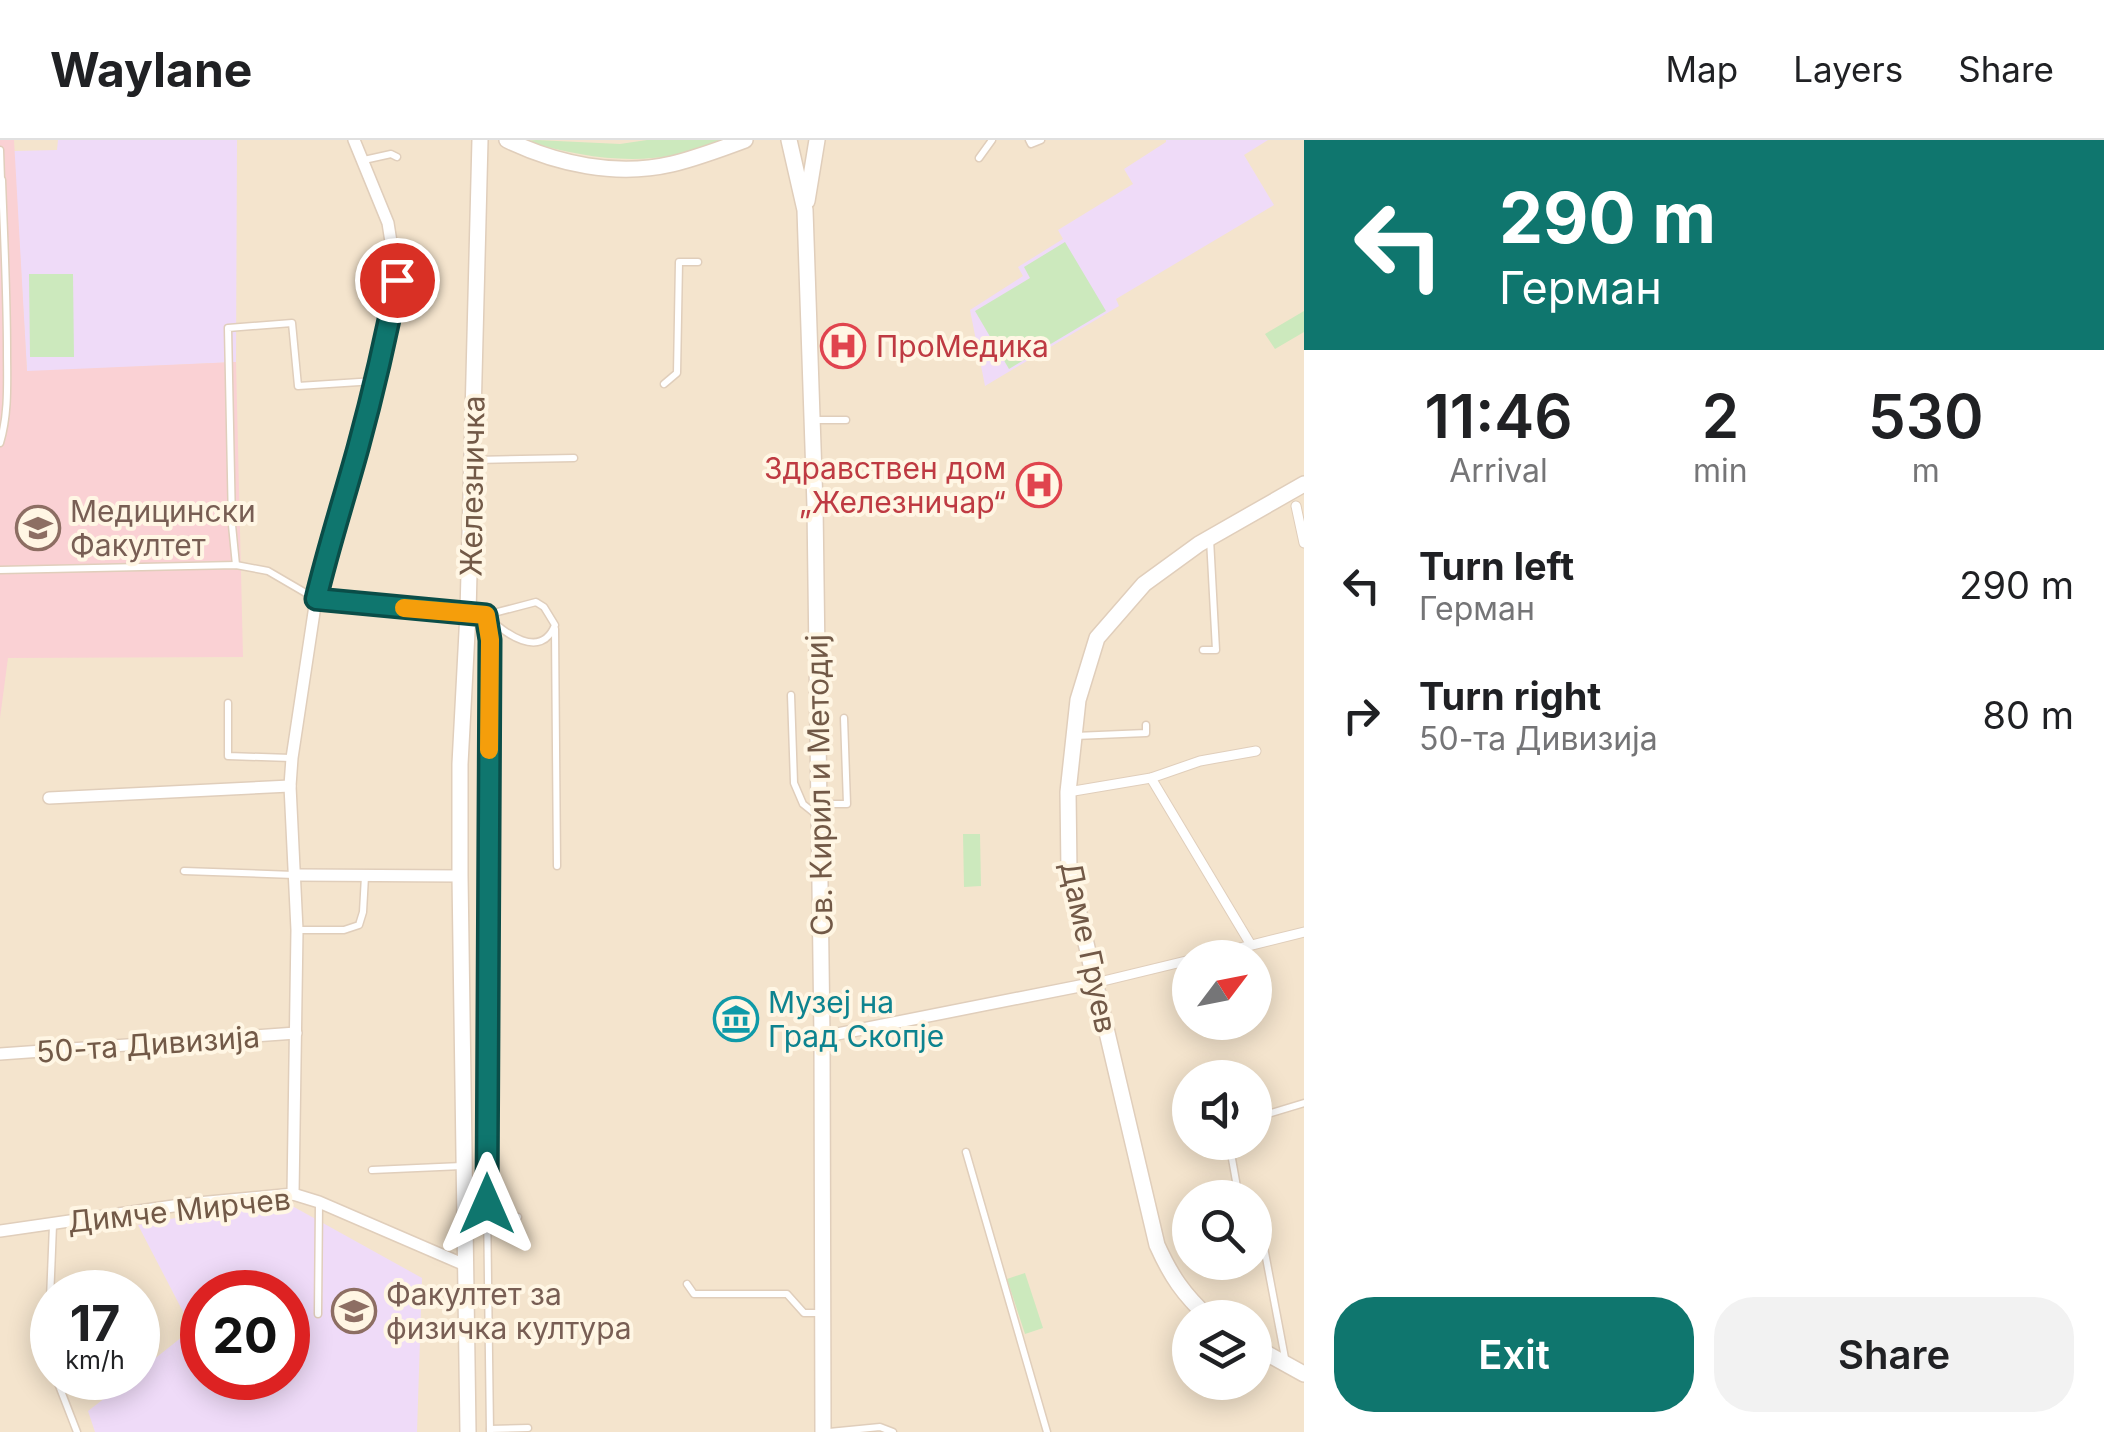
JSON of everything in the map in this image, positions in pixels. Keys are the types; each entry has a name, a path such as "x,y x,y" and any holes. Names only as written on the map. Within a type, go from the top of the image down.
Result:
{"street":[{"name":"50-та Дивизија","path":"294,1194 297,930 292,758 316,599 358,449 397,280 388,223 354,140"},
{"name":"Железничка","path":"468,1432 460,764 468,613 480,140"},
{"path":"506,140 553,158 620,170 670,165 746,140"},
{"name":"Св. Кирил и Методиј","path":"789,140 806,210 819,810 826,1432"},
{"path":"806,210 817,140"},
{"name":"Даме Груев","path":"1192,1300 1170,1274 1157,1244 1069,871 1068,792 1078,700 1097,638 1144,584 1210,538 1304,484"},
{"path":"1296,506 1304,543"},
{"path":"316,599 468,613"},
{"path":"1068,792 1151,778 1200,761 1256,751"},
{"path":"1151,778 1248,940"},
{"path":"49,798 290,786"},
{"path":"296,875 460,876"},
{"path":"1271,940 1304,932"},
{"path":"822,1037 1172,964"},
{"name":"50-та Дивизија","path":"0,1054 296,1033"},
{"name":"Димче Мирчев","path":"0,1231 188,1204 294,1194 466,1266"},
{"path":"1272,1356 1304,1374"}],"lane":[{"path":"979,158 992,140"},
{"path":"1029,140 1031,144 1041,140"},
{"path":"0,150 7,312 6,410 0,443"},
{"path":"364,160 391,154 397,157"},
{"path":"664,384 677,372 678,262 698,262"},
{"path":"236,565 228,328 292,322 298,386 375,381"},
{"path":"812,420 846,420"},
{"path":"472,460 574,458"},
{"path":"1203,650 1216,650 1210,538"},
{"path":"0,570 236,565 268,571 316,599"},
{"path":"468,613 486,615 536,602 544,606 555,622 557,866"},
{"path":"486,615 501,630 525,641 544,640 555,627"},
{"path":"486,615 490,640 490,1431 528,1428"},
{"path":"791,695 794,783 803,804 819,810 847,804 844,718"},
{"path":"228,704 228,756 292,758"},
{"path":"1074,736 1146,733 1146,725"},
{"path":"184,871 296,875"},
{"path":"297,930 344,930 358,926 365,876"},
{"path":"1272,1113 1304,1103"},
{"path":"966,1152 1047,1432"},
{"path":"372,1170 464,1166"},
{"path":"318,1314 319,1202"},
{"path":"465,1204 487,1204"},
{"path":"487,1218 518,1217"},
{"path":"51,1270 53,1223"},
{"path":"1270,1280 1286,1364"},
{"path":"686,1284 694,1294 787,1294 804,1313 822,1313"},
{"path":"65,1400 77,1432"},
{"path":"826,1432 880,1427 893,1432"}],"shaded area":[{"path":"0,140 1304,140 1304,1432 0,1432"},
{"path":"0,140 14,140 27,371 236,362 243,657 8,658 0,718"},
{"path":"58,140 237,140 236,362 27,372 14,151 57,150"},
{"path":"1166,140 1268,140 1244,155 1274,205 1116,299 1119,306 985,386 970,310 1023,276 1018,267 1063,239 1058,230 1133,184 1124,169"},
{"name":"Факултет за физичка култура","path":"285,1202 422,1278 417,1432 95,1432 88,1411 102,1400 160,1400 160,1354 180,1339 180,1400 310,1400 310,1270 180,1270 180,1306 138,1225"}],"green space":[{"path":"728,140 676,155 627,159 578,154 526,141 620,144"},
{"path":"1065,242 1106,311 1009,369 975,311 1030,278 1024,267"},
{"path":"29,274 73,274 74,357 30,357"},
{"path":"1304,311 1304,332 1275,349 1265,334"},
{"path":"963,834 980,834 981,886 964,887"},
{"path":"1025,1273 1043,1328 1025,1334 1007,1279"}],"slow traffic":[{"path":"404,608 486,615 490,640 489,750"}],"place":[{"name":"ПроМедика","path":"843,346"},
{"name":"Здравствен дом „Железничар“","path":"1039,485"},
{"name":"Медицински Факултет","path":"38,528"},
{"name":"Музеј на Град Скопје","path":"736,1019"},
{"name":"Факултет за физичка култура","path":"354,1311"}],"route":[{"path":"397,280 358,449 316,599 486,615 490,640 487,1204"}]}
